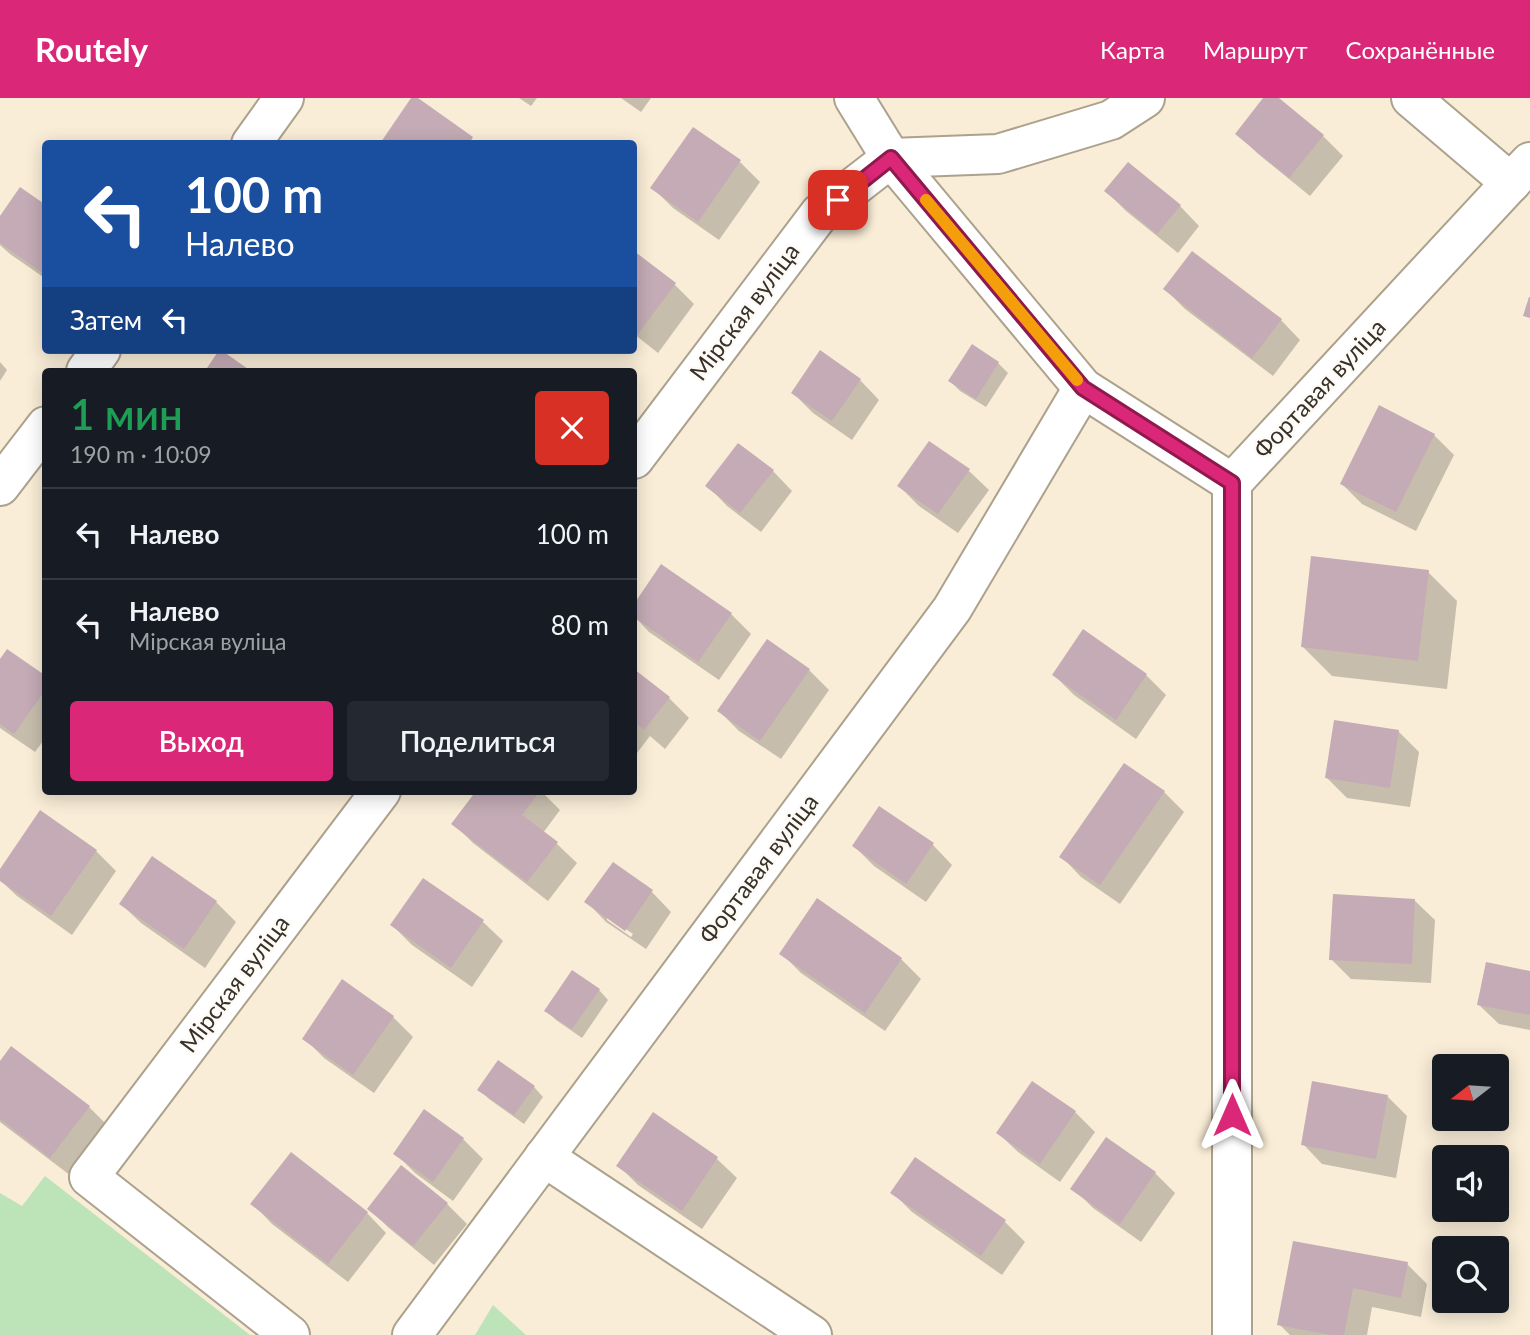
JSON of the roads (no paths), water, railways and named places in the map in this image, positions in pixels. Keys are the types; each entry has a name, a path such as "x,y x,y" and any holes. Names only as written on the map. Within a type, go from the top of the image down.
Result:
{"street":[{"path":"254,140 284,98"},
{"path":"854,98 891,158 1083,388 1232,483 1233,1335"},
{"path":"891,158 998,154 1111,120 1145,98"},
{"path":"1411,98 1521,172"},
{"name":"Мірская вуліца","path":"637,455 820,213 891,158"},
{"name":"Фортавая вуліца","path":"1232,483 1521,172"},
{"name":"Фортавая вуліца","path":"412,1335 952,609 1083,388"},
{"path":"0,486 42,431"},
{"name":"Мірская вуліца","path":"290,1335 89,1177 378,795"},
{"path":"544,1157 812,1335"}]}
